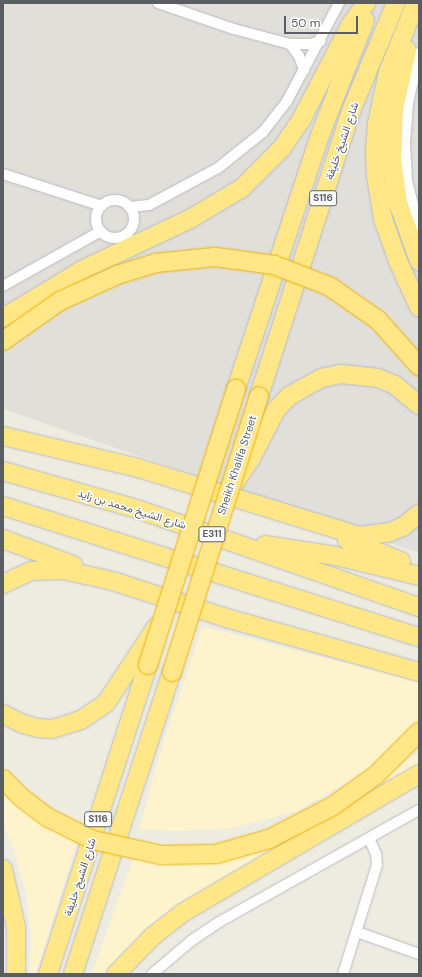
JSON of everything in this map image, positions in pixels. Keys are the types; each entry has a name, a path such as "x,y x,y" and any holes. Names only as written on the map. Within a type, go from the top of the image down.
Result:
{"highway":[{"path":"3,318 84,269 190,219 242,188 282,148 301,120 351,24 366,3"},
{"name":"شارع الشيخ خليفة","path":"48,974 142,662 164,615 236,389 320,135 373,3"},
{"name":"شارع الشيخ خليفة","path":"259,396 351,111 396,3"},
{"path":"416,3 388,72 381,98 375,150 376,176 390,241 419,307"},
{"path":"416,3 394,109 392,160 398,203 419,261"},
{"path":"3,341 54,304 110,277 156,263 215,257 274,265 329,286 378,320 419,366"},
{"path":"230,488 250,460 276,410 289,396 322,378 341,374 378,378 395,385 419,405"},
{"name":"Sheikh Khalifa Street","path":"73,974 172,672 259,396"},
{"path":"3,436 138,468 359,536 390,532 404,526 419,514"},
{"name":"شارع الشيخ محمد بن زايد","path":"3,471 137,509 419,606"},
{"path":"3,506 419,637"},
{"path":"270,509 419,569"},
{"path":"3,539 112,582"},
{"path":"230,540 336,556 419,576"},
{"path":"3,584 31,571 47,569 63,570 112,582 223,617 419,672"},
{"path":"3,714 23,724 38,728 52,728 82,720 106,703 142,662"},
{"path":"3,778 22,798 49,818 93,840 161,855 216,854 269,839 333,806 376,775 419,732"},
{"path":"116,974 149,941 184,912 419,774"},
{"path":"3,869 16,927 16,974"}],"street":[{"path":"158,3 234,28 290,44 320,41"},
{"path":"3,174 102,206 116,200 129,207 142,207 155,202 218,168 249,146 276,117 304,70 339,3"},
{"path":"290,44 299,56 304,70"},
{"path":"419,54 417,75 408,103 405,164 411,200 419,228"},
{"path":"408,103 419,98"},
{"path":"102,206 97,219 101,231 116,238 128,233 134,218 129,207"},
{"path":"3,286 101,231"},
{"path":"152,974 206,930 419,810"},
{"path":"343,974 377,865 376,854 369,838"},
{"path":"357,932 419,954"}],"shaded area":[{"path":"3,3 419,3 419,553 3,409"}],"sand":[{"path":"209,628 419,682 419,720 407,736 367,771 297,811 232,828 178,831 139,829 163,743 202,629"},
{"path":"419,752 419,768 318,829 110,974 92,974 133,859 180,863 235,858 286,841 345,808"},
{"path":"3,786 78,838 36,974 29,974 31,935 26,894 15,853 3,823"}]}
